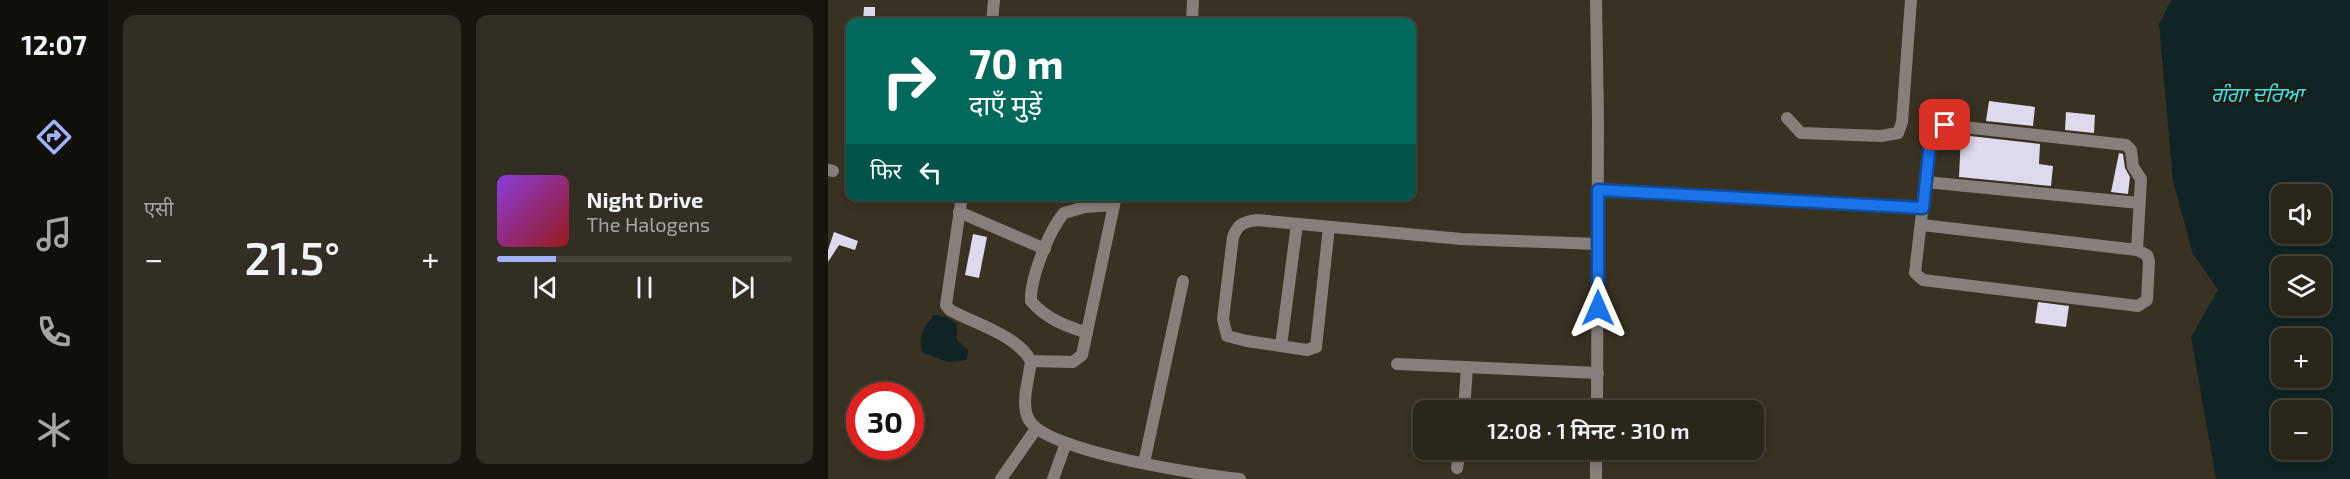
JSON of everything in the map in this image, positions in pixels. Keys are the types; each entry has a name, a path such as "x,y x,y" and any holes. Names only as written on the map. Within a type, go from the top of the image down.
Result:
{"street":[{"path":"992,18 994,0"},
{"path":"1192,18 1193,0"},
{"path":"1596,0 1597,400"},
{"path":"1787,118 1801,133 1881,136 1898,133 1902,122 1911,0"},
{"path":"1922,225 2137,250 2147,255 2149,261 2146,300 2142,305 2133,306 1919,279 1914,269 1922,225 1931,134 1936,127 1945,125 2126,145 2131,150 2133,168 2141,179 2137,250"},
{"path":"1926,182 2139,203"},
{"path":"1598,190 1923,208"},
{"path":"961,201 946,305 950,310 1013,342 1031,361 1062,363 1079,360 1087,333 1115,201 1064,213 1045,249 1034,277 1031,301 1037,309 1062,325 1087,333"},
{"path":"959,212 1045,249"},
{"path":"1329,227 1316,347 1308,350 1227,336 1223,319 1233,237 1237,226 1244,221 1296,224 1329,227 1470,240 1598,244"},
{"path":"1281,346 1296,224"},
{"path":"1144,463 1183,282"},
{"path":"1031,361 1026,411 1036,429 1066,443 1144,463 1240,479"},
{"path":"1397,364 1598,373"},
{"path":"1465,400 1467,367"},
{"path":"1002,479 1036,429"},
{"path":"1053,479 1066,443"},
{"path":"1457,468 1458,460"},
{"path":"1596,460 1596,479"}],"water":[{"name":"ਗੰਗਾ ਦਰਿਆ","path":"2171,0 2350,0 2350,479 2216,479 2191,337 2218,290 2193,254 2173,181 2159,24"},
{"path":"934,315 946,317 957,324 957,340 968,350 967,360 949,362 923,353 921,343 923,333"}],"building":[{"path":"864,7 875,7 875,18 863,18"},
{"path":"1989,101 2035,107 2033,126 1986,121"},
{"path":"2066,112 2095,115 2094,133 2065,130"},
{"path":"1961,135 2040,144 2039,164 2053,166 2051,186 1959,177"},
{"path":"2119,153 2123,154 2125,168 2130,177 2128,194 2111,192"},
{"path":"834,232 858,241 855,250 839,245 828,262 828,250"},
{"path":"973,234 987,237 979,278 965,275"},
{"path":"2038,302 2069,306 2066,327 2035,323"}],"route":[{"path":"1598,308 1598,190 1923,208 1931,134 1936,127 1945,125"}]}
